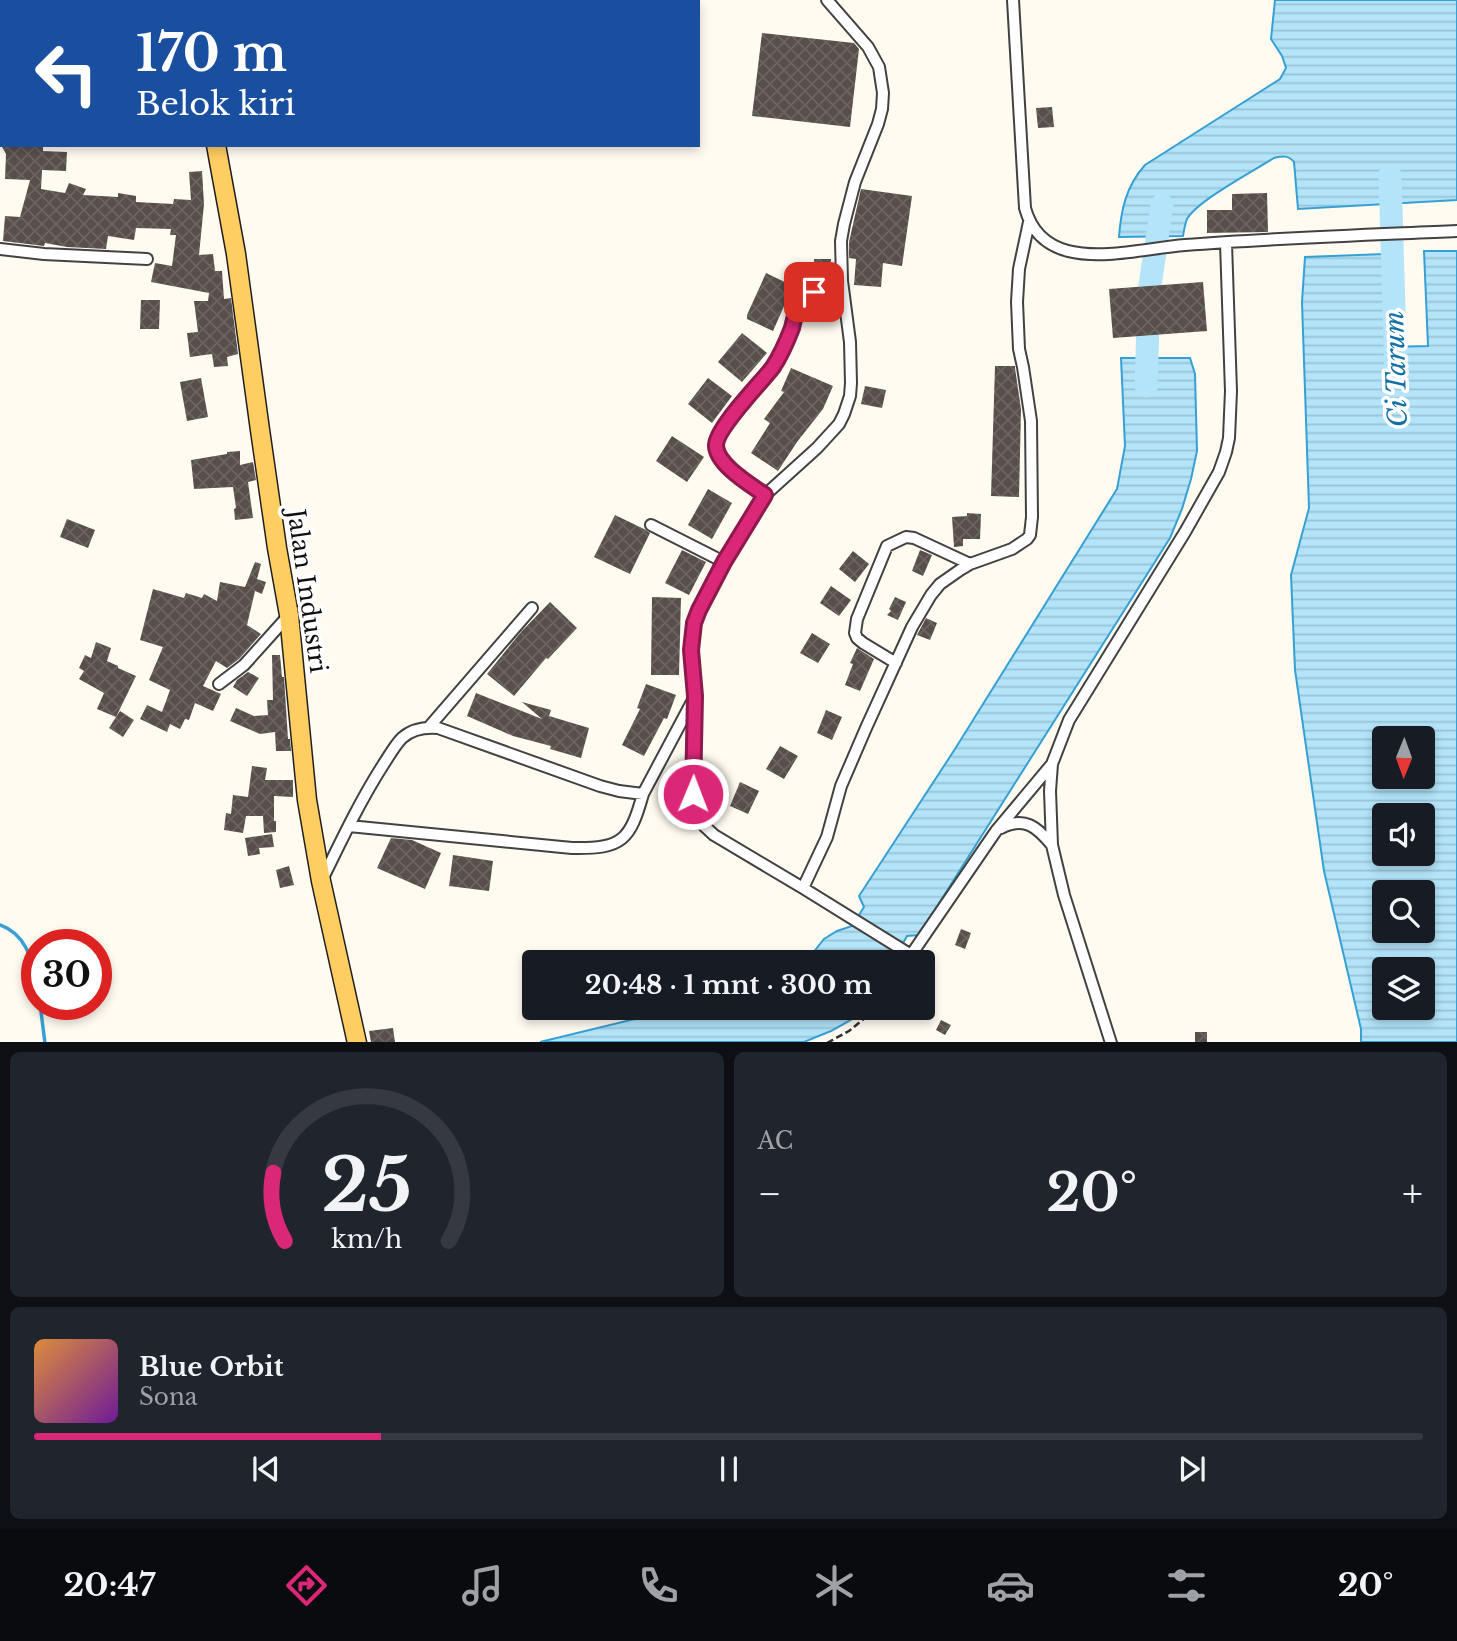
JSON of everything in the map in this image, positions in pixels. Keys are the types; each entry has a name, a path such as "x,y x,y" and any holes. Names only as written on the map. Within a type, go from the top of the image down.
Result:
{"main road":[{"name":"Jalan Industri","path":"216,147 236,254 277,548 289,615 307,800 321,881 357,1042"}],"street":[{"path":"827,0 858,33 872,53 883,93 878,124 855,182 841,241 842,281 851,361 848,405 839,424 817,448 765,495 724,562 699,610 691,636 695,696 693,802 696,816 714,835 911,956 996,831 1052,764"},
{"path":"803,888 827,837 845,777 912,627 935,588 970,564 1012,549 1027,539 1031,529 1031,421 1019,349 1017,302 1019,269 1029,222 1023,193 1013,0"},
{"path":"1029,222 1047,242 1058,248 1078,253 1104,254 1184,245 1457,230"},
{"path":"1111,1042 1064,895 1052,845 1052,764 1069,720 1185,533 1219,472 1226,452 1231,391 1226,243"},
{"path":"0,249 147,259"},
{"path":"765,495 722,461 717,451 717,440 723,428 773,367 802,302 814,292 842,281"},
{"path":"651,525 724,562"},
{"path":"896,663 863,643 855,633 857,619 887,546 906,537 914,538 970,564"},
{"path":"429,727 532,608"},
{"path":"219,684 244,665 289,615"},
{"path":"349,827 572,848 592,849 608,846 630,832 643,794 695,696"},
{"path":"321,881 369,787 395,747 411,732 429,727 448,731 600,786 643,794"},
{"path":"996,831 1015,822 1027,824 1042,833 1052,845"}],"path":[{"path":"827,1042 849,1031 862,1020"}],"water":[{"path":"1275,0 1457,0 1457,200 1298,209 1294,162 1287,157 1280,157 1274,158 1202,204 1187,219 1183,236 1119,237 1126,199 1133,181 1145,165 1280,79 1286,68 1271,39"},
{"path":"1424,251 1457,251 1457,1042 1361,1042 1361,1029 1324,871 1295,670 1291,575 1309,508 1302,302 1305,257 1384,254 1385,347 1428,346"},
{"path":"1121,358 1190,358 1195,374 1197,451 1182,509 1170,538 919,935 907,936 900,950 815,950 824,939 852,926 864,907 859,896 955,749 1117,489 1125,446"},
{"path":"631,1020 851,1020 804,1042 540,1042"}],"building":[{"path":"762,33 854,43 859,49 850,127 752,116"},
{"path":"1052,107 1054,127 1038,128 1036,108"},
{"path":"2,147 43,147 43,151 67,152 66,171 42,170 41,189 65,193 69,183 86,189 83,195 118,197 118,193 136,196 136,202 173,204 174,199 191,200 189,172 202,171 204,204 199,255 213,254 215,271 222,271 224,299 231,298 238,354 227,357 228,366 214,367 212,354 190,357 187,333 198,332 194,301 208,301 209,293 151,282 155,263 172,266 176,235 170,235 171,229 136,228 134,240 108,236 106,249 3,241 5,216 20,217 30,180 5,179 6,154"},
{"path":"861,189 912,196 902,266 883,263 881,287 854,285 856,259 849,258 849,242"},
{"path":"1267,193 1268,232 1207,233 1207,210 1232,210 1232,194"},
{"path":"814,259 831,259 831,274 815,275"},
{"path":"766,273 793,286 773,331 747,319"},
{"path":"1203,282 1207,331 1113,338 1109,289"},
{"path":"141,300 160,300 159,329 140,329"},
{"path":"742,333 767,353 742,382 718,362"},
{"path":"995,366 1015,366 1021,409 1019,497 991,496"},
{"path":"791,368 833,386 823,409 778,471 751,453 770,423 764,419 784,392 781,391"},
{"path":"201,378 208,417 187,421 180,382"},
{"path":"708,378 732,396 712,423 688,404"},
{"path":"865,386 886,390 882,408 861,404"},
{"path":"672,436 704,457 687,482 656,461"},
{"path":"240,451 240,465 253,462 256,480 248,482 253,518 235,520 233,487 194,489 191,460"},
{"path":"708,489 732,503 712,539 688,525"},
{"path":"967,513 981,514 980,539 963,539 963,546 954,547 952,517 967,516"},
{"path":"615,515 650,533 630,574 594,557"},
{"path":"67,519 95,530 88,548 60,537"},
{"path":"682,550 706,562 689,595 665,583"},
{"path":"920,550 932,555 923,576 912,571"},
{"path":"853,551 869,564 855,582 839,569"},
{"path":"255,562 261,564 257,579 266,582 262,594 255,591 247,625 261,634 239,659 227,668 216,661 203,686 221,694 213,711 195,703 189,720 185,719 180,729 170,724 167,732 140,719 147,705 162,712 170,690 149,680 163,647 140,640 153,589 184,598 186,593 202,598 204,594 217,601 220,582 245,587"},
{"path":"831,586 851,600 839,616 820,603"},
{"path":"652,597 681,598 679,675 651,675"},
{"path":"895,597 906,602 898,620 887,615"},
{"path":"550,602 577,628 548,659 546,658 514,696 487,674"},
{"path":"926,618 937,623 930,640 917,635"},
{"path":"812,633 830,644 818,663 800,653"},
{"path":"96,642 111,648 107,661 136,676 116,717 97,709 104,693 79,679 84,671 79,668 85,655 91,658"},
{"path":"857,648 874,659 860,691 845,685"},
{"path":"272,655 280,655 291,751 276,751 275,732 260,734 230,721 236,708 254,716 268,715 267,700 273,700"},
{"path":"248,672 259,678 247,696 233,687 237,680"},
{"path":"646,684 676,695 667,719 664,718 644,756 622,745 640,709 637,708"},
{"path":"476,693 542,719 522,702 551,710 549,716 589,728 581,758 550,749 551,746 513,736 467,716"},
{"path":"826,710 842,717 832,740 817,733"},
{"path":"120,711 134,720 123,737 109,728"},
{"path":"780,746 798,756 784,779 766,769"},
{"path":"252,766 267,768 265,780 293,780 293,797 274,796 276,832 264,833 263,816 246,816 243,833 224,830 226,813 231,814 233,795 248,797"},
{"path":"740,782 759,791 748,814 730,806"},
{"path":"272,834 274,847 259,848 260,854 248,856 245,838"},
{"path":"391,838 412,840 441,853 425,889 377,868"},
{"path":"453,855 493,861 489,891 449,886"},
{"path":"289,866 294,885 280,888 276,870"},
{"path":"961,929 971,933 965,949 955,945"},
{"path":"941,1020 951,1025 945,1035 936,1030"},
{"path":"393,1028 395,1042 371,1042 369,1031"},
{"path":"1195,1032 1207,1032 1207,1042 1195,1042"}],"waterway":[{"name":"Ci Tarum","path":"1390,175 1396,378"},
{"path":"1146,386 1149,292 1162,205"},
{"path":"0,925 21,940"},
{"path":"42,1020 45,1042"}],"route":[{"path":"693,794 695,696 691,636 694,623 724,562 765,495 722,461 717,451 717,440 723,428 773,367 789,336 798,309 814,292"}]}
